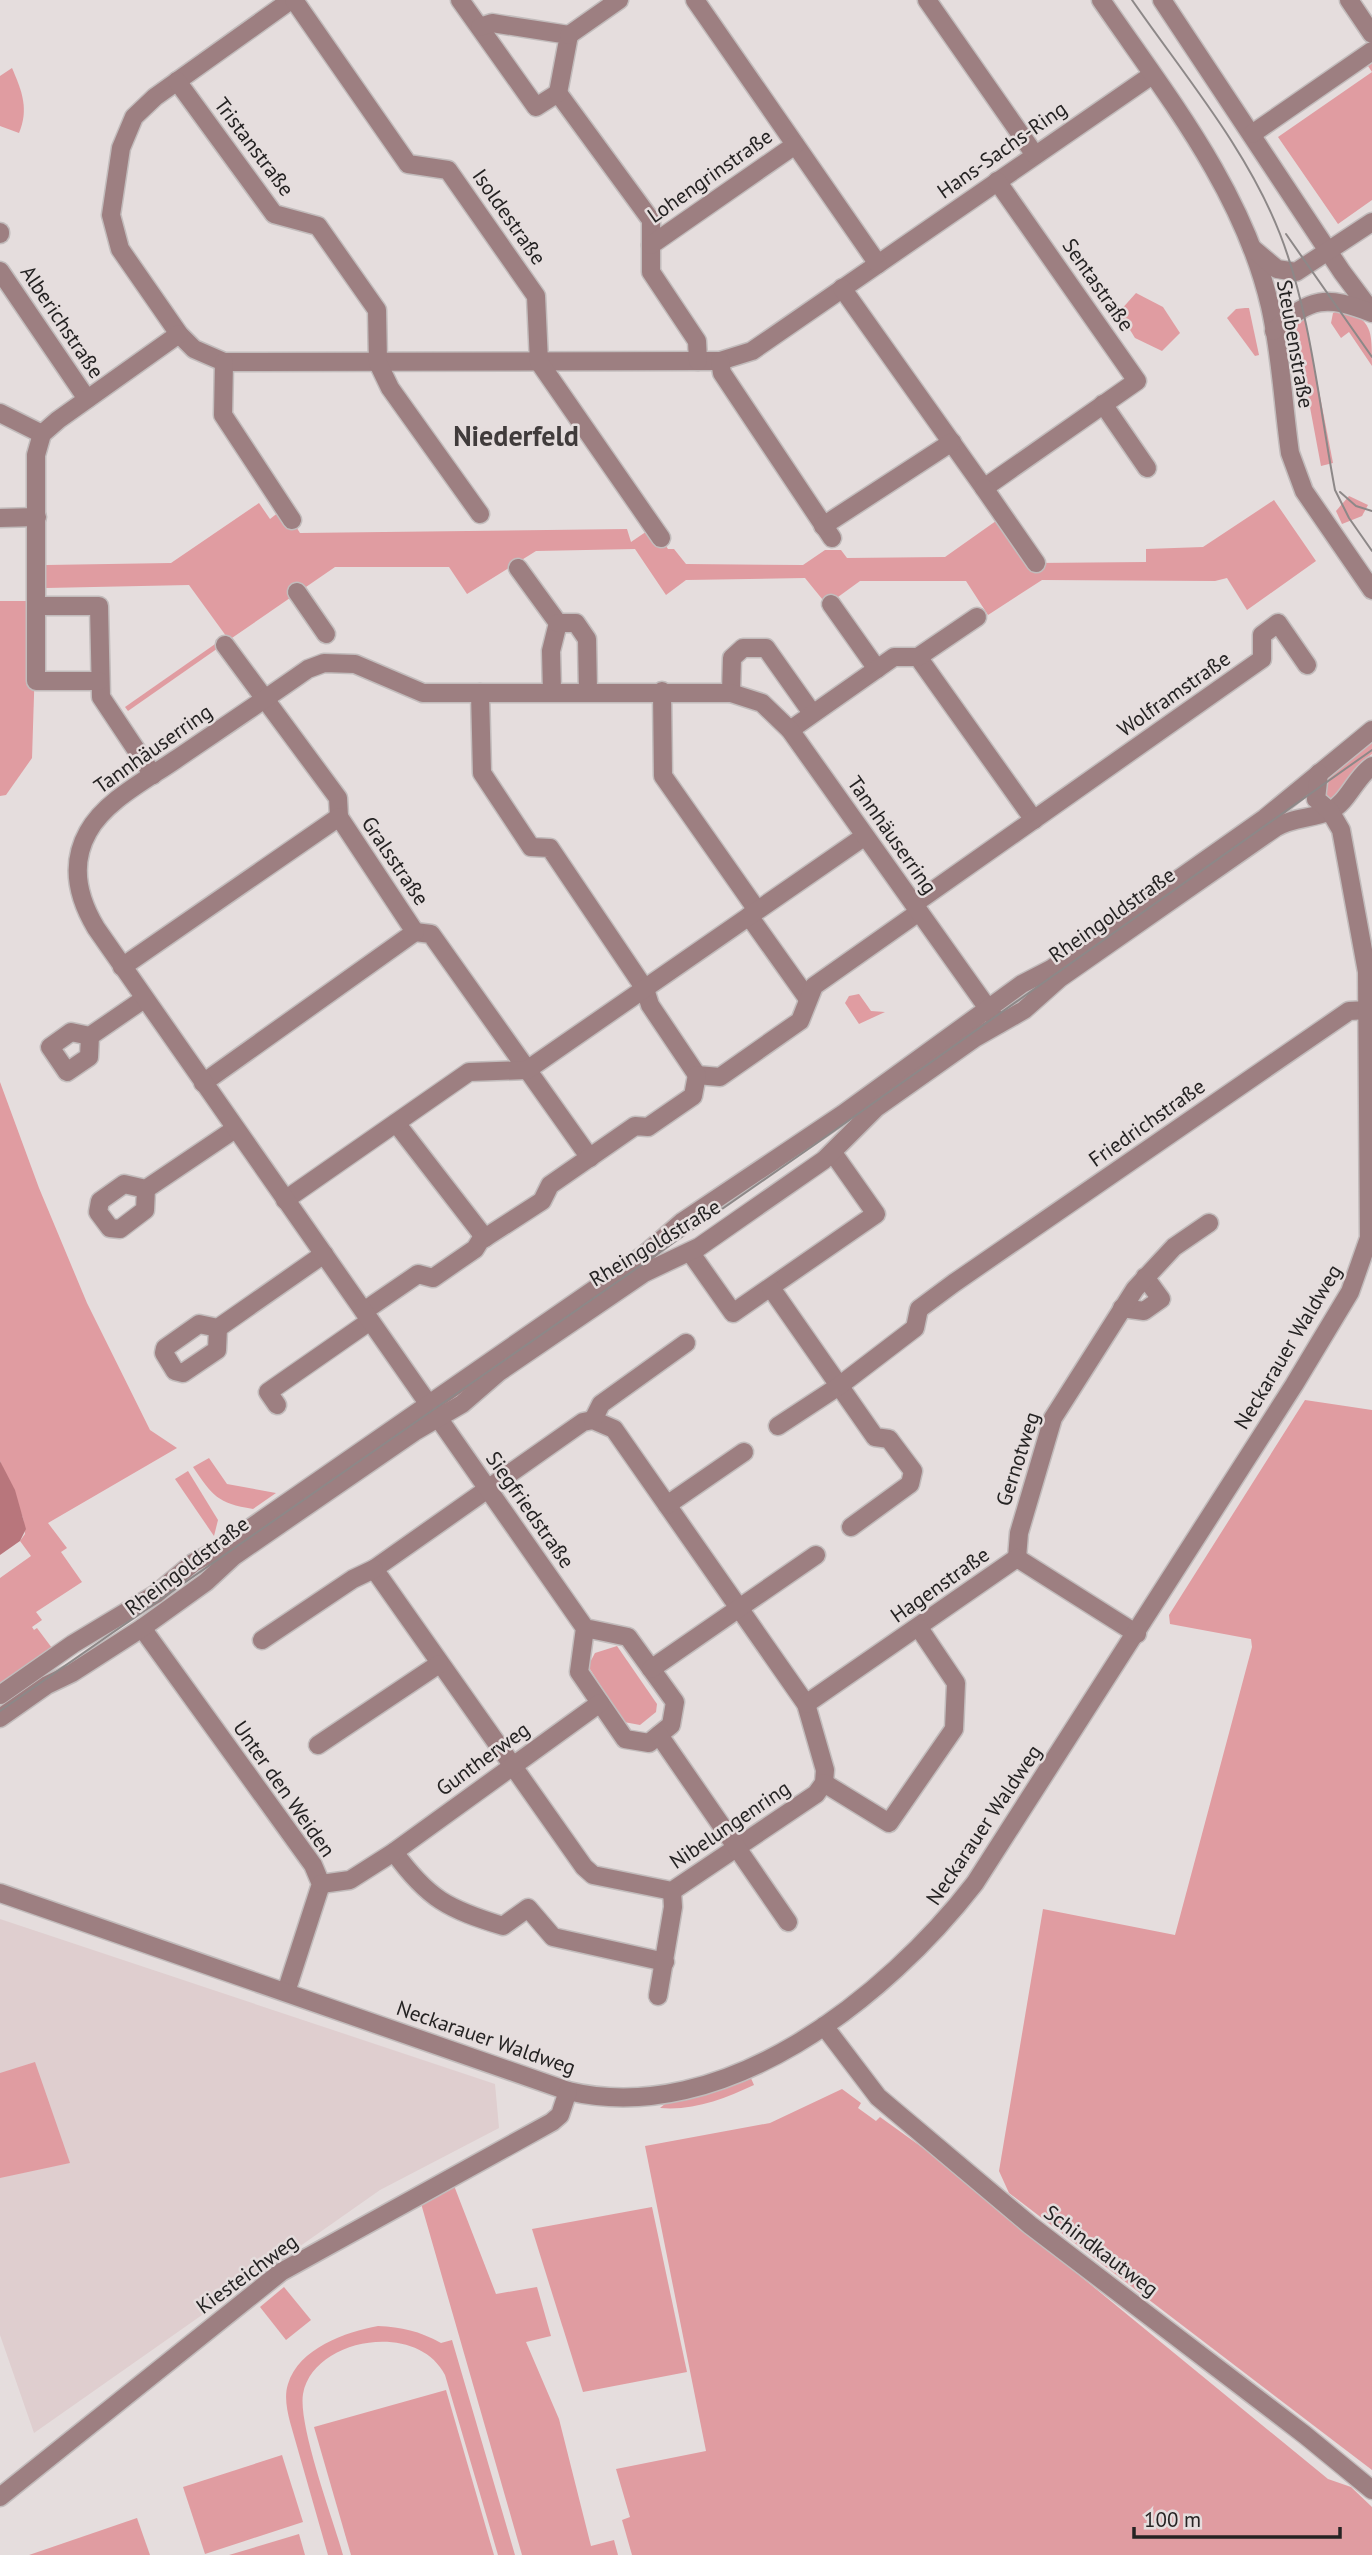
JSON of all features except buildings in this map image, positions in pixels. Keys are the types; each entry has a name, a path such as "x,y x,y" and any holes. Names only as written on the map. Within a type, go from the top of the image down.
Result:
{"street":[{"name":"Hans-Sachs-Ring","path":"293,0 177,81 134,117 121,148 111,215 120,249 179,334 194,349 224,362 698,361 720,360 752,351 1152,75"},
{"name":"Isoldestraße","path":"293,0 408,164 448,170 536,296 539,362"},
{"path":"460,0 536,107 558,93 569,35"},
{"path":"480,27 492,23 569,35 619,0"},
{"path":"695,0 878,264"},
{"path":"927,0 1035,155"},
{"name":"Steubenstraße","path":"1101,0 1203,148 1252,248 1275,331 1290,453 1297,478 1372,590"},
{"path":"1162,0 1329,252 1372,312"},
{"path":"1349,0 1372,34"},
{"path":"1252,134 1372,51"},
{"name":"Tristanstraße","path":"177,81 274,214 318,226 377,310 378,363"},
{"name":"Lohengrinstraße","path":"558,93 651,220 651,272 696,341 698,361"},
{"name":"Lohengrinstraße","path":"651,245 795,145"},
{"name":"Sentastraße","path":"984,488 1137,381 997,181"},
{"path":"1252,248 1273,267 1289,272 1307,268 1368,225"},
{"name":"Alberichstraße","path":"0,271 87,399"},
{"path":"842,288 1036,563"},
{"path":"1275,331 1301,307 1311,303 1345,302 1372,312"},
{"name":"Alberichstraße","path":"42,435 87,399 179,334"},
{"path":"720,360 722,373 827,532 952,442"},
{"path":"224,362 223,415 292,520"},
{"path":"539,362 661,538"},
{"path":"378,363 390,388 480,514"},
{"path":"1103,404 1147,468"},
{"path":"0,413 42,435 36,455 36,681 99,681"},
{"path":"0,517 37,517"},
{"path":"518,568 558,623"},
{"path":"297,592 326,634"},
{"path":"831,604 877,669"},
{"path":"37,606 99,606 99,681 105,705 153,775"},
{"path":"790,730 894,657 918,657 977,617"},
{"path":"558,623 576,623 587,639 588,692"},
{"path":"552,692 551,651 558,623"},
{"name":"Wolframstraße","path":"697,1075 720,1077 800,1021 814,986 1034,820 1262,659 1262,635 1278,623 1307,665"},
{"path":"225,645 338,797 339,817"},
{"path":"731,692 732,658 743,648 766,648 812,713"},
{"path":"918,657 1034,820"},
{"name":"Tannhäuserring","path":"433,1411 144,999 83,904 77,869 83,841 96,820 153,775 315,666 334,662 355,664 415,692 731,692 762,703 790,730 999,1024"},
{"path":"662,691 663,776 686,807 808,999"},
{"path":"277,1405 268,1392 418,1274 433,1278 475,1249 485,1238 542,1201 550,1185 590,1157 635,1126 648,1127 694,1096 697,1075 650,1004 645,989 550,848 531,847 482,773 480,693"},
{"name":"Rheingoldstraße","path":"0,1718 47,1685 72,1673 142,1629 206,1582 234,1556 644,1255 682,1222 843,1114 1022,984 1051,969 1265,818 1372,730"},
{"path":"1319,773 1316,799 1330,811 1343,801 1359,776 1372,766"},
{"name":"Rheingoldstraße","path":"0,1695 73,1644 163,1589 192,1563 223,1547 644,1273 690,1252 833,1153 876,1108 999,1024 1024,1010 1060,978 1275,828 1291,820 1330,811"},
{"name":"Neckarauer Waldweg","path":"0,1893 568,2091 593,2097 635,2099 703,2086 754,2067 824,2026 876,1986 943,1925 975,1883 1046,1777 1294,1385 1361,1268 1369,1238 1369,971 1346,853 1338,822 1330,811"},
{"name":"Gralsstraße","path":"122,967 339,817 415,932 203,1083"},
{"path":"285,1200 469,1072 527,1070 865,836"},
{"path":"415,932 431,934 590,1157"},
{"path":"90,1036 144,999"},
{"name":"Friedrichstraße","path":"778,1426 839,1386 915,1328 919,1309 954,1283 1349,1011 1368,1010"},
{"path":"396,1123 485,1238"},
{"path":"146,1189 235,1129"},
{"path":"690,1252 733,1313 771,1288 876,1213 833,1153"},
{"name":"Gernotweg","path":"1017,1558 1019,1533 1053,1418 1122,1308 1145,1277 1174,1247 1209,1223"},
{"path":"218,1328 324,1254"},
{"path":"1122,1308 1144,1311 1161,1299 1145,1277"},
{"path":"771,1288 875,1437 889,1439 913,1471 910,1484 851,1527"},
{"path":"593,1419 601,1404 687,1343"},
{"name":"Siegfriedstraße","path":"433,1411 584,1628"},
{"path":"262,1640 353,1579 374,1569 583,1422 593,1419 614,1429 806,1704 825,1770 824,1783 889,1823 954,1729 956,1683 919,1628"},
{"path":"667,1505 744,1452"},
{"path":"652,1669 816,1555"},
{"name":"Hagenstraße","path":"806,1704 1017,1558 1137,1633"},
{"name":"Nibelungenring","path":"374,1569 511,1766 593,1875 672,1891 816,1794 824,1783"},
{"path":"584,1628 628,1637 675,1702 671,1725 649,1743 625,1739 579,1672 584,1628"},
{"name":"Unter den Weiden","path":"142,1629 313,1865 321,1884 286,1992"},
{"path":"318,1745 439,1664"},
{"name":"Guntherweg","path":"321,1884 350,1880 394,1852 600,1703"},
{"path":"659,1735 788,1922"},
{"path":"394,1852 417,1885 456,1912 503,1926 528,1908 554,1937 665,1962"},
{"path":"658,1996 673,1907 672,1891"},
{"name":"Schindkautweg","path":"824,2026 860,2077 878,2097 1030,2225 1274,2410 1372,2490"},
{"name":"Kiesteichweg","path":"0,2497 281,2272 552,2122 560,2115 568,2091"}],"shaded area":[{"path":"1372,59 1372,72 1366,63"},
{"path":"12,68 19,84 24,108 19,133 0,126 0,76"},
{"path":"1372,72 1372,200 1338,224 1278,137"},
{"path":"1136,293 1163,307 1180,333 1162,351 1135,338 1119,312"},
{"path":"1249,308 1259,355 1255,356 1227,318 1236,309"},
{"path":"1342,309 1359,318 1368,328 1372,343 1372,366 1349,332 1341,338 1331,323 1333,313"},
{"path":"1304,314 1333,463 1321,466 1294,322"},
{"path":"1349,496 1368,505 1362,516 1342,524 1336,511"},
{"path":"1274,500 1316,561 1247,610 1227,578 1215,581 1042,580 988,615 966,581 860,581 827,605 805,578 686,580 666,595 635,549 536,551 467,594 449,567 335,567 229,640 189,585 46,588 46,565 171,563 259,503 270,519 284,508 300,533 627,529 631,542 653,527 668,549 674,549 686,564 803,565 825,550 841,550 847,558 945,557 1003,516 1036,563 1146,562 1146,549 1203,547"},
{"path":"0,601 37,601 32,758 6,795 0,796"},
{"path":"218,642 221,646 128,711 125,707"},
{"path":"1372,741 1372,754 1361,762 1339,798 1326,802 1323,783 1326,777"},
{"path":"859,994 871,1011 885,1012 859,1024 845,1003 849,996"},
{"path":"0,1082 39,1188 87,1303 150,1430 177,1448 48,1523 67,1548 61,1552 82,1582 36,1612 42,1620 32,1627 34,1630 37,1628 52,1648 0,1683 0,1578 31,1556 20,1541 25,1534 23,1518 0,1461"},
{"path":"1305,1400 1372,1410 1372,2470 1009,2193 999,2171 1043,1909 1175,1935 1252,1647 1251,1639 1170,1624 1169,1615"},
{"path":"209,1458 227,1484 276,1493 253,1509 223,1501 211,1491 193,1467"},
{"path":"0,1461 15,1490 26,1529 20,1541 0,1555"},
{"path":"188,1471 218,1520 214,1536 175,1479"},
{"path":"617,1646 657,1704 656,1712 640,1725 624,1722 588,1666 595,1653"},
{"path":"0,1919 495,2084 499,2128 380,2190 34,2433 0,2335"},
{"path":"35,2062 70,2163 0,2178 0,2073"},
{"path":"750,2076 754,2085 720,2099 684,2108 660,2108 666,2103 713,2092"},
{"path":"842,2089 861,2103 858,2108 876,2121 880,2117 930,2153 1328,2479 1351,2487 1372,2507 1372,2555 632,2555 622,2520 630,2517 616,2469 706,2451 645,2146 770,2123"},
{"path":"453,2183 496,2294 537,2287 551,2336 526,2342 559,2419 591,2546 614,2540 618,2555 522,2555 420,2200"},
{"path":"652,2207 687,2372 583,2392 532,2229"},
{"path":"284,2287 311,2320 286,2340 260,2307"},
{"path":"378,2326 410,2330 441,2343 452,2340 515,2555 498,2555 445,2375 431,2358 412,2347 390,2342 367,2343 345,2349 325,2360 311,2375 303,2394 303,2409 311,2450 343,2555 328,2555 290,2422 286,2403 288,2384 294,2371 313,2351 338,2337"},
{"path":"446,2390 494,2555 351,2555 314,2427"},
{"path":"282,2455 303,2522 205,2554 183,2487"},
{"path":"137,2518 150,2555 29,2555"},
{"path":"299,2534 305,2555 229,2555"}],"tram line":[{"path":"1132,0 1232,142 1280,234 1307,328 1335,490 1349,518 1372,551"},
{"path":"1286,234 1372,357"},
{"path":"1340,492 1356,506 1372,511"},
{"path":"0,1711 814,1145 1372,750"}],"district":[{"name":"Niederfeld","path":"516,436"}]}
